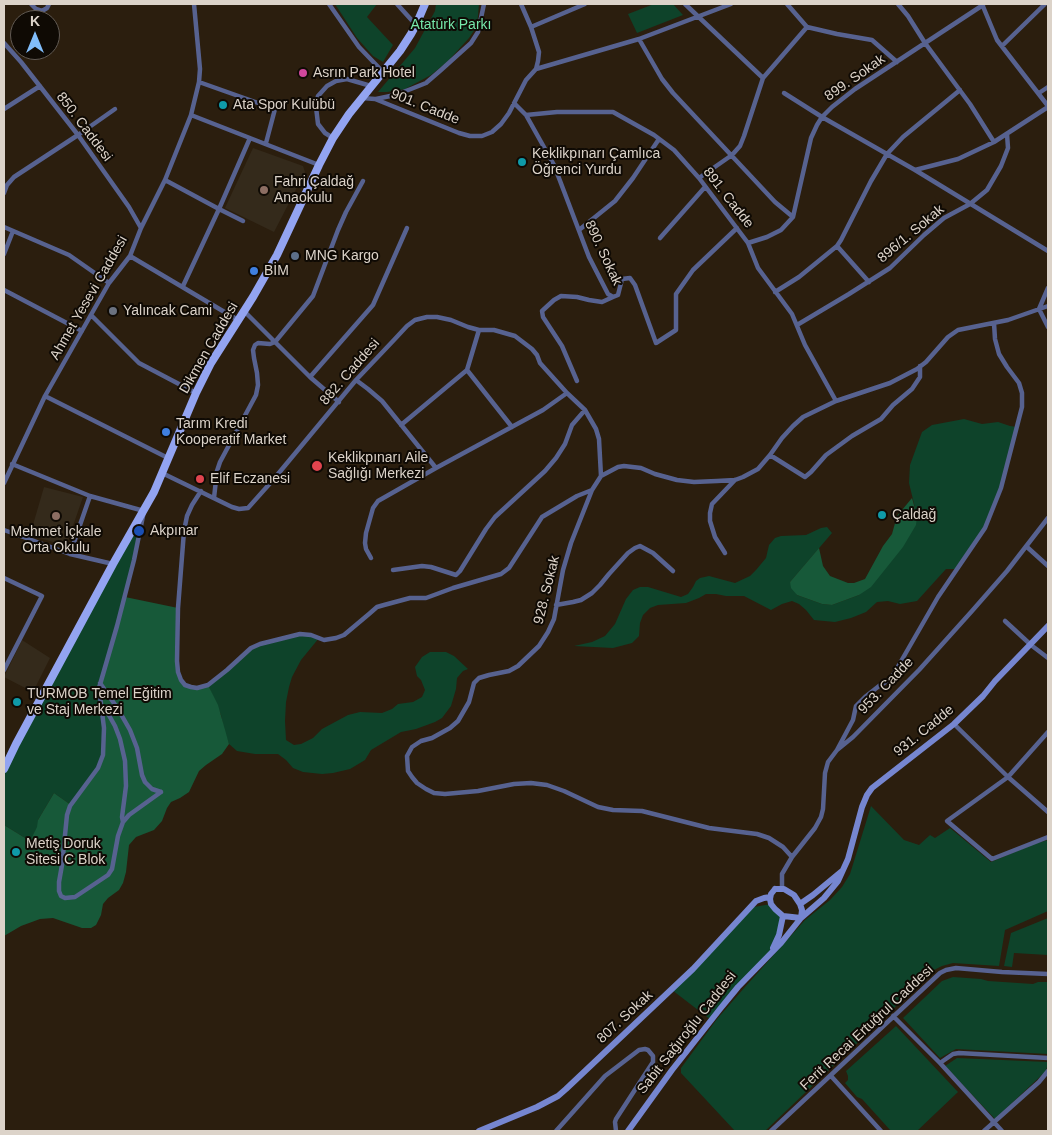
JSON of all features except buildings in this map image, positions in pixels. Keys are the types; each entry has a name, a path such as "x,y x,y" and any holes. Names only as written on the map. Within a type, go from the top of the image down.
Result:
{"main road":[{"name":"Dikmen Caddesi","path":"4,769 113,564 154,492 196,393 211,364 277,255 333,138 349,114 400,51 416,25 425,4"},
{"name":"931. Cadde","path":"801,918 824,898 838,881 848,859 862,807 872,788 954,724 983,696 1048,626"},
{"path":"800,904 843,871"},
{"path":"775,889 782,889 794,894 802,910 801,918 784,916 778,913 771,904 770,897 772,892 775,889"},
{"name":"807. Sokak","path":"479,1131 537,1107 566,1090 693,970 756,902 770,897"},
{"name":"Sabit Sağıroğlu Caddesi","path":"770,954 779,935 784,916"},
{"name":"Sabit Sağıroğlu Caddesi","path":"628,1131 688,1049 738,987 781,943 801,918"}],"street":[{"path":"31,4 36,9 42,11 49,4"},
{"name":"Ahmet Yesevi Caddesi","path":"4,483 45,396 108,283 130,256 192,115 200,70 194,4"},
{"path":"329,4 359,47 383,72"},
{"path":"397,4 416,25"},
{"path":"374,99 395,95 426,83 471,43 478,32 484,4"},
{"path":"521,4 539,52 536,69"},
{"path":"531,27 585,4"},
{"path":"685,4 763,78"},
{"path":"536,69 639,38 731,4"},
{"path":"787,4 807,27 872,40 897,62"},
{"path":"898,4 960,90 994,142"},
{"path":"915,170 958,159 994,142 1048,107 997,40 982,4"},
{"name":"899. Sokak","path":"793,217 811,138 816,125 822,117 855,89 982,4"},
{"path":"1002,46 1045,4"},
{"path":"699,178 732,155 740,146 763,78 807,27"},
{"path":"639,38 662,79 686,107 782,208 793,217 781,230 768,238 748,243"},
{"name":"850. Caddesi","path":"4,43 78,136 141,228"},
{"name":"901. Cadde","path":"362,98 374,99 459,133 470,136 482,136 492,132 501,124 526,80 536,69"},
{"path":"333,138 325,133 318,124 316,107 318,96 327,86 336,81 346,79 372,86"},
{"path":"199,82 275,109 266,144"},
{"path":"4,109 40,86"},
{"path":"1039,94 1048,87"},
{"path":"775,292 799,277 837,246 887,154 902,137 960,90"},
{"path":"784,93 1048,251"},
{"name":"890. Sokak","path":"514,103 526,115 554,165 589,257 608,294 613,297 618,295 622,278 630,278 635,285 656,343 676,330 676,294 693,270 737,228"},
{"path":"4,193 7,185 14,177 78,136 114,109"},
{"name":"891. Cadde","path":"526,115 557,112 613,112 674,150 699,178 748,243 758,268 792,314 805,346 836,401"},
{"path":"192,115 319,165"},
{"name":"896/1. Sokak","path":"797,324 890,268 944,218 970,204 987,190 1001,166 1008,148 1007,134"},
{"path":"183,286 250,138"},
{"path":"579,230 615,201 659,139"},
{"path":"165,180 243,221"},
{"path":"214,498 220,462 256,395 258,385 254,348 258,343 270,344 275,342 312,296 338,230 363,181"},
{"path":"660,238 705,187"},
{"path":"4,227 69,255 108,283"},
{"path":"310,377 372,305 407,228"},
{"path":"4,254 12,231"},
{"path":"837,246 869,282"},
{"path":"130,256 238,320"},
{"path":"1048,288 1039,309 1048,327"},
{"path":"4,290 82,331"},
{"path":"577,381 562,346 543,317 542,311 561,296 602,302 613,297"},
{"path":"601,476 618,467 630,466 677,480 694,482 743,478 758,469 782,438 803,417 836,401 890,383 926,362 958,330 1008,320 1048,306"},
{"path":"244,311 310,377 339,402"},
{"path":"91,315 139,363 196,393"},
{"name":"882. Caddesi","path":"162,472 239,509 248,508 356,380 407,326 415,320 437,317 479,330 494,330 507,333 532,349 537,355 540,364 585,410 594,424 598,434 601,476"},
{"path":"837,750 853,720 856,706 892,677 938,597 985,528 1001,488 1022,406 1022,393 1019,383 1000,354 995,339 994,323"},
{"path":"401,425 467,370 479,330"},
{"path":"770,455 805,477 826,455 852,436 881,419 893,405 912,390 920,377 920,366"},
{"path":"467,370 512,427"},
{"path":"356,380 382,402 436,468"},
{"path":"370,558 365,543 373,508 378,501 512,427 567,393"},
{"path":"45,396 168,458"},
{"path":"392,570 422,566 456,574 460,572 495,517 545,471 556,458 565,444 572,425 585,410"},
{"path":"12,464 90,496 144,511 118,626 100,683 99,695 104,739 103,755 66,815 59,882 59,891 65,898 75,897 108,875 112,869 118,836 123,822 129,815 161,792 150,787 143,780 137,748 130,730 100,683"},
{"name":"928. Sokak","path":"601,476 592,490 571,542 563,570 554,619 539,646 518,666 509,671 479,678 474,683 468,702 458,720 446,730 412,747 407,756 408,770 417,783 434,793 478,791 514,784 531,783 547,785 598,807 613,810 642,811 709,828 757,834 769,838 783,847 792,858"},
{"path":"724,553 715,537 710,521 710,513 712,504 735,480"},
{"path":"201,491 187,516 178,608 178,672 185,685 197,688 208,685 251,648 260,644 300,634 311,635 324,640 336,638 344,635 377,607 410,598 426,598 501,574 509,568 542,517 577,496 592,490"},
{"path":"70,554 90,496"},
{"name":"953. Cadde","path":"782,889 782,874 820,818 823,809 825,773 828,762 837,750 859,731 919,670 978,605 1048,518"},
{"path":"4,530 70,554 113,564"},
{"path":"556,605 581,600 592,593 628,553 640,546 653,553 673,571"},
{"path":"1026,547 1048,566"},
{"path":"456,574 459,586"},
{"path":"4,578 42,596 4,670"},
{"path":"1005,621 1030,645 1048,658"},
{"path":"102,709 106,710 115,726 120,738 125,761 126,786 123,822"},
{"path":"954,724 1008,777 1048,812"},
{"path":"1048,732 1008,777 947,821 992,859 1048,837"},
{"name":"Ferit Recai Ertuğrul Caddesi","path":"771,1131 940,973 956,968 1048,974"},
{"path":"893,1016 940,1063 1002,1131"},
{"path":"556,1131 605,1076 639,1050 647,1050 654,1058 653,1062 616,1119 616,1131"},
{"path":"940,1063 953,1054 960,1053 1048,1058"},
{"path":"984,1131 1039,1082 1048,1071"},
{"path":"831,1076 881,1131"}],"shaded area":[{"name":"Fahri Çaldağ Anaokulu","path":"253,148 303,166 305,172 274,232 225,208"},
{"name":"Mehmet İçkale Orta Okulu","path":"44,487 83,497 66,546 30,535"},
{"path":"22,640 50,658 33,692 4,677"}],"green space":[{"path":"335,4 377,4 367,17 393,45 383,62 373,56 357,38"},
{"name":"Atatürk Parkı","path":"436,4 479,4 477,26 448,61 431,75 405,89 378,92 415,48 435,11"},
{"path":"654,4 673,4 683,15 637,33 628,14"},
{"path":"964,419 982,424 998,422 1017,427 1001,488 985,528 957,569 946,569 917,601 900,604 888,601 877,602 866,612 835,622 814,620 806,610 792,601 771,610 744,596 706,594 686,603 658,605 650,608 643,615 639,636 632,643 613,648 574,646 592,642 605,636 615,624 626,599 633,590 640,587 648,587 681,597 688,594 700,578 709,576 735,583 750,576 756,570 766,558 769,545 775,538 806,535 821,528 827,527 832,533 790,582 797,595 822,604 832,605 859,595 917,516 909,483 910,465 922,432 932,425"},
{"path":"912,498 917,516 916,525 903,547 871,587 859,595 832,605 822,604 797,595 791,588 790,582 819,548 823,566 830,576 848,583 865,579 883,546 892,534 897,516"},
{"path":"144,511 117,626 103,717 101,761 71,805 54,793 38,820 38,827 30,841 4,825 4,769"},
{"path":"125,597 178,608 177,661 181,680 191,687 208,685 218,705 229,744 222,754 199,771 189,792 171,802 162,821 154,830 136,837 129,845 123,883 119,890 103,904 101,915 96,925 91,928 82,928 53,918 40,919 21,926 4,936 4,825 30,841 37,827 38,820 54,793 71,805 98,768 104,747 99,695"},
{"path":"300,634 319,638 301,660 289,687 286,702 286,740 294,745 313,738 322,729 348,715 360,712 382,713 398,704 413,702 422,697 425,690 417,676 415,667 422,657 430,652 446,652 454,656 468,669 463,671 457,678 451,706 442,718 416,729 401,732 371,750 365,760 350,769 322,774 303,772 293,768 278,754 255,754 237,751 229,744 221,715 208,685 251,648"},
{"path":"871,806 904,840 919,845 930,835 935,838 950,828 991,862 1048,840 1048,911 1005,930 999,966 953,963 934,970 765,1131 735,1131 681,1073 681,1068 717,1019 745,987 805,920 830,900 842,887 850,874"},
{"path":"771,904 783,916 770,954 711,1020 672,990 754,907"},
{"path":"1048,918 1048,955 1014,953 1012,967 1004,966 1011,933"},
{"path":"953,977 1033,984 1048,982 1048,1054 956,1049 940,1058 903,1018 942,981"},
{"path":"896,1026 958,1092 917,1131 891,1131 845,1083 848,1080 846,1071"},
{"path":"957,1058 1048,1062 1046,1071 995,1119 945,1066"}],"place":[{"name":"Asrın Park Hotel","path":"303,73"},
{"name":"Ata Spor Kulübü","path":"223,105"},
{"name":"Keklikpınarı Çamlıca Öğrenci Yurdu","path":"522,162"},
{"name":"Fahri Çaldağ Anaokulu","path":"264,190"},
{"name":"MNG Kargo","path":"295,256"},
{"name":"BİM","path":"254,271"},
{"name":"Yalıncak Cami","path":"113,311"},
{"name":"Tarım Kredi Kooperatif Market","path":"166,432"},
{"name":"Keklikpınarı Aile Sağlığı Merkezi","path":"317,466"},
{"name":"Elif Eczanesi","path":"200,479"},
{"name":"Çaldağ","path":"882,515"},
{"name":"Mehmet İçkale Orta Okulu","path":"56,516"},
{"name":"Akpınar","path":"139,531"},
{"name":"TURMOB Temel Eğitim ve Staj Merkezi","path":"17,702"},
{"name":"Metiş Doruk Sitesi C Blok","path":"16,852"}]}
